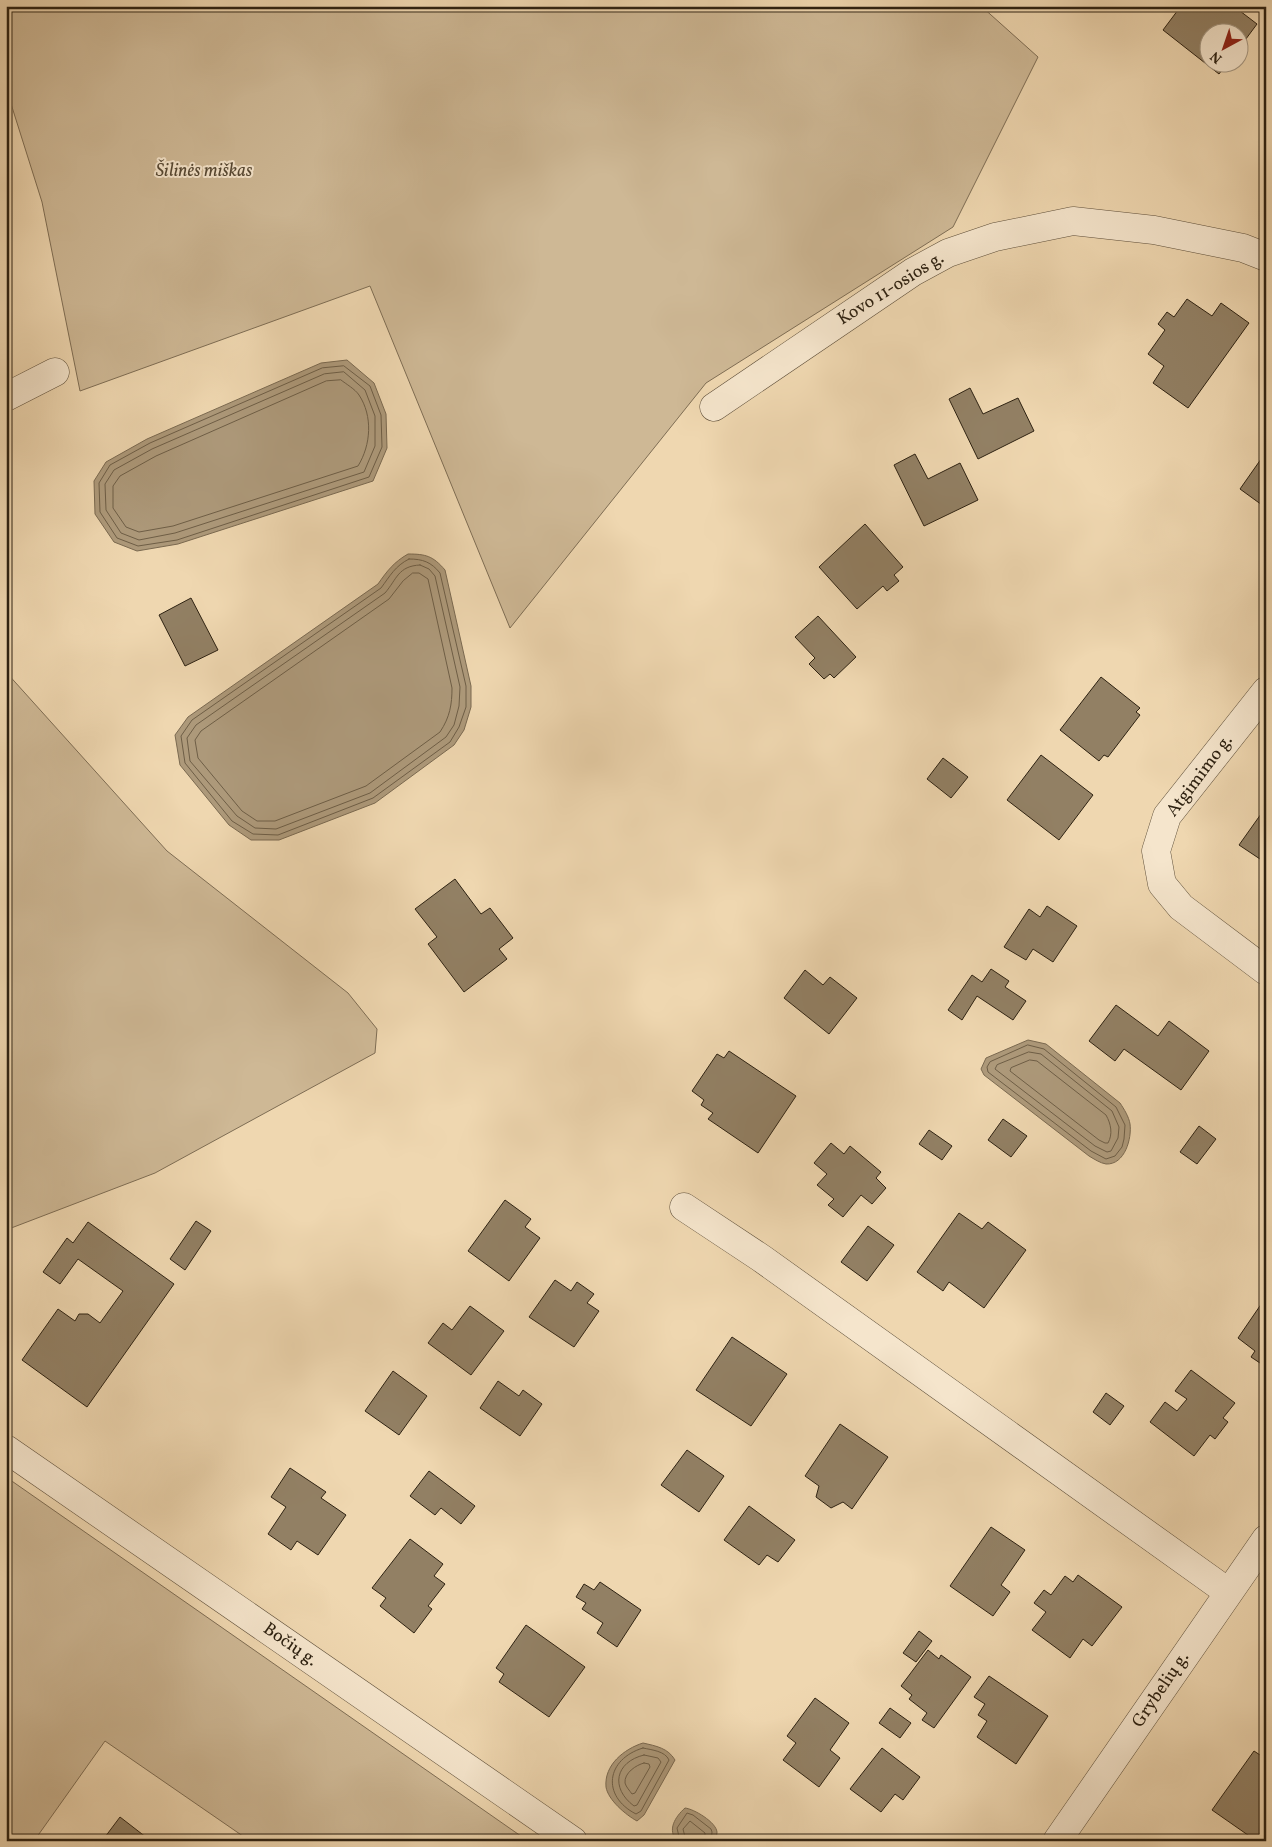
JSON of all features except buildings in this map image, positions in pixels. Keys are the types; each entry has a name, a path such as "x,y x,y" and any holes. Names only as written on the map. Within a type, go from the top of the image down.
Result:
{"street":[{"name":"Kovo 11-osios g.","path":"714,407 913,272 948,253 995,237 1073,221 1154,230 1243,248 1266,257"},
{"path":"6,397 55,372"},
{"name":"Atgimimo g.","path":"1266,691 1167,816 1156,851 1162,884 1181,907 1266,971"},
{"path":"684,1207 761,1258 1228,1592"},
{"name":"Bočių g.","path":"6,1449 573,1841"},
{"name":"Grybelių g.","path":"1057,1841 1266,1539"}],"green space":[{"name":"Šilinės miškas","path":"6,6 981,6 1038,57 953,227 706,383 510,628 370,286 80,391 42,202 6,88"},
{"path":"6,672 167,851 348,993 377,1029 375,1053 155,1173 6,1230"},
{"path":"6,1477 528,1841 250,1841 105,1741 34,1841 6,1841"}],"water":[{"path":"347,360 374,383 386,414 387,448 373,481 178,544 137,551 114,542 95,514 94,481 106,462 147,439 321,363"},
{"path":"408,554 429,557 445,570 471,686 471,707 464,730 454,745 375,803 279,840 251,840 229,825 180,765 175,735 188,717 378,584 391,567"},
{"path":"1028,1040 1046,1044 1120,1103 1129,1119 1130,1136 1126,1150 1118,1160 1106,1164 1089,1156 984,1075 981,1069 986,1058"},
{"path":"643,1743 665,1750 675,1760 644,1815 637,1821 623,1811 610,1797 607,1792 606,1779 612,1765 622,1754"},
{"path":"685,1808 699,1813 713,1824 717,1832 716,1841 677,1841 672,1828 678,1815"}]}
